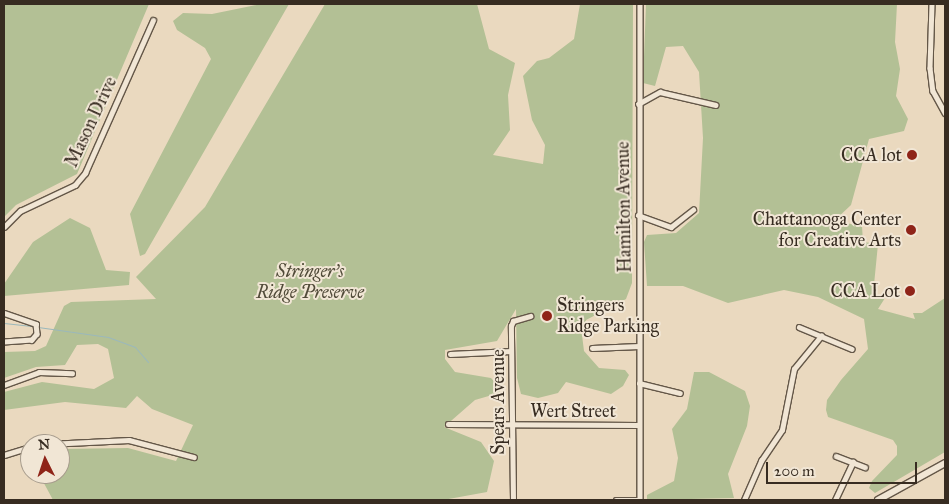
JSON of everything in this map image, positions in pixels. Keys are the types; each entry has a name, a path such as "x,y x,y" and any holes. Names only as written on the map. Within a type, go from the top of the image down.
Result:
{"street":[{"name":"Hamilton Avenue","path":"640,4 638,104 640,500"},
{"path":"932,4 930,68 933,91 945,113"},
{"name":"Mason Drive","path":"4,228 20,211 75,185 85,173 153,20"},
{"path":"638,104 660,92 716,105"},
{"path":"638,215 671,227 693,210"},
{"path":"4,314 36,324 37,334 32,340 4,342"},
{"name":"Spears Avenue","path":"513,500 511,351 513,321 530,316"},
{"path":"799,327 852,349"},
{"path":"744,500 760,461 782,430 794,369 821,336"},
{"path":"592,348 639,346"},
{"path":"450,354 511,351"},
{"path":"4,385 39,372 72,373"},
{"path":"639,383 680,393"},
{"name":"Wert Street","path":"448,424 639,425"},
{"path":"70,443 129,440 194,457"},
{"path":"4,456 20,450"},
{"path":"836,456 865,467"},
{"path":"835,500 853,462"},
{"path":"878,500 945,463"},
{"path":"616,500 640,500"}],"green space":[{"path":"4,4 149,4 77,174 16,205 4,217"},
{"path":"261,4 289,4 145,254 140,256 130,214 211,59 205,48 177,30 173,21 183,13 212,14"},
{"name":"Stringer's Ridge Preserve","path":"325,4 477,4 489,49 515,63 508,95 510,130 493,155 543,164 545,145 532,120 523,76 537,61 549,58 574,39 580,4 633,4 632,283 626,299 586,320 582,335 584,351 599,368 625,370 629,375 623,386 611,394 566,382 558,393 538,398 521,394 517,378 516,309 497,341 445,350 445,359 455,372 491,378 501,389 499,393 475,400 444,427 481,442 494,461 487,492 443,500 53,500 44,484 70,484 70,449 128,448 176,461 193,425 152,409 137,396 126,408 65,402 4,410 4,392 42,382 94,389 114,378 108,349 98,344 77,345 65,365 36,367 4,378 4,352 35,351 46,346 64,306 71,302 156,299 136,277 205,207"},
{"path":"646,4 897,4 895,42 900,69 896,96 908,119 904,131 869,139 851,205 834,221 862,226 863,242 878,244 873,295 885,298 878,309 915,319 913,313 922,313 945,298 945,452 875,493 869,488 872,481 897,455 897,446 893,440 828,417 826,410 827,400 841,380 868,349 864,319 818,297 784,290 728,303 683,286 647,286 644,242 647,235 676,233 699,213 703,138 699,72 683,46 666,47 655,86 643,83"},
{"path":"70,218 90,228 106,270 130,272 129,285 4,296 4,284 33,242"},
{"path":"694,372 709,372 745,391 750,406 747,426 728,474 734,498 647,500 647,495 674,481 678,458 672,429 687,409"}],"waterway":[{"path":"4,323 34,326"},
{"path":"38,327 108,337 135,347 148,362"}],"place":[{"name":"CCA lot","path":"912,155"},
{"name":"Chattanooga Center for Creative Arts","path":"911,230"},
{"name":"CCA Lot","path":"910,291"},
{"name":"Stringers Ridge Parking","path":"547,316"}]}
